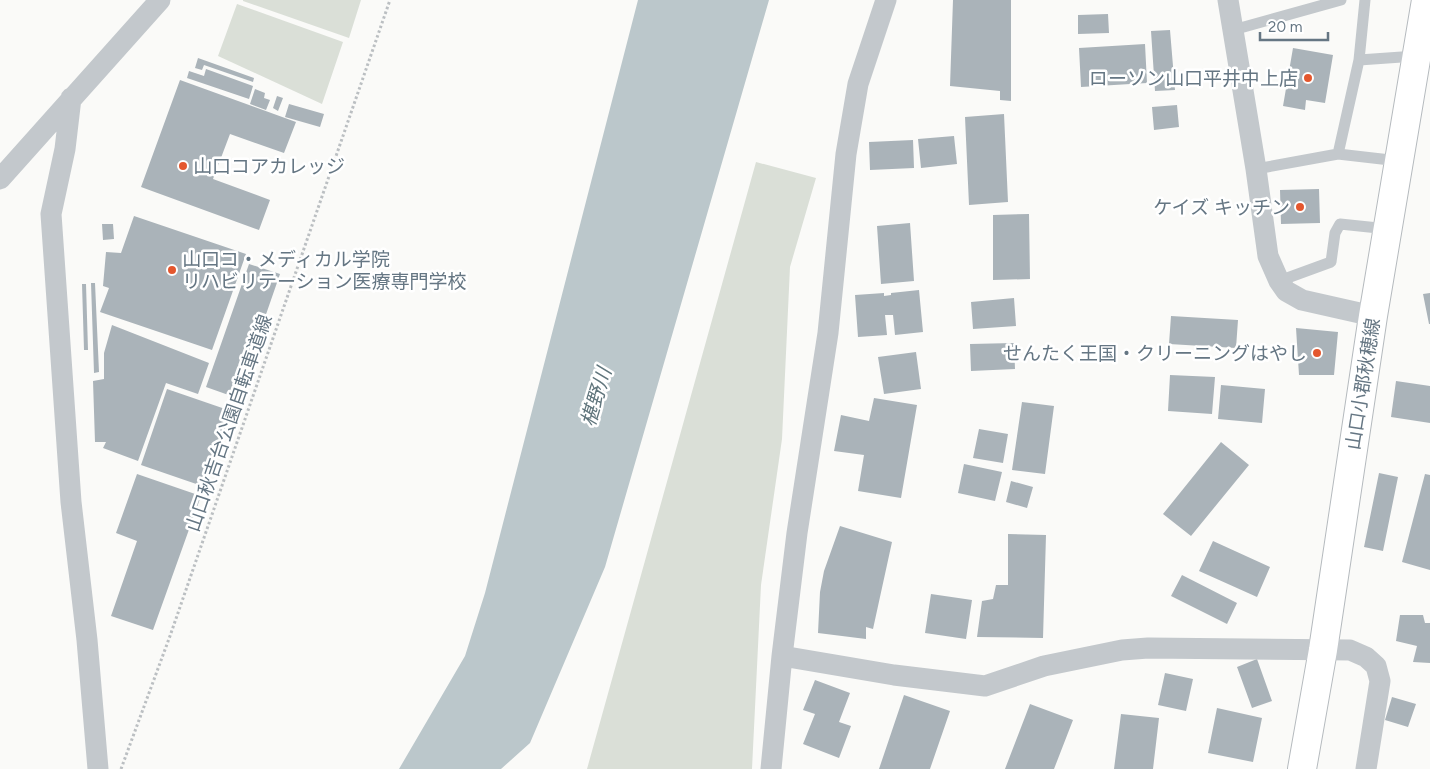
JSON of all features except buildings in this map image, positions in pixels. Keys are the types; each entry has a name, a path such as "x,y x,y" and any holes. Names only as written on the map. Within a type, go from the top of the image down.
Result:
{"main road":[{"name":"山口小郡秋穂線","path":"1302,769 1323,650 1373,316 1426,0"}],"street":[{"path":"0,179 160,0"},
{"path":"771,769 797,533 828,333 846,154 858,84 886,0"},
{"path":"1228,0 1256,169 1268,256 1279,281 1286,291 1302,300 1373,316"},
{"path":"72,98 65,149 51,214 71,502 87,640 98,769"},
{"path":"782,656 894,675 985,686 1044,666 1122,650 1148,648 1350,650 1366,657 1376,666 1380,681 1366,769"}],"lane":[{"path":"1233,30 1341,0"},
{"path":"1338,154 1359,60 1365,0"},
{"path":"1359,60 1416,56"},
{"path":"1256,169 1338,154 1399,161"},
{"path":"1279,281 1331,262 1335,233 1340,224 1388,229"}],"path":[{"name":"山口秋吉台公園自転車道線","path":"121,769 170,636 390,0"}],"shaded area":[{"path":"243,0 361,0 349,38"},
{"path":"237,4 343,42 322,104 218,56"},
{"path":"756,162 816,178 790,267 782,439 761,585 752,769 587,769"}],"water":[{"name":"椹野川","path":"638,0 769,0 605,567 530,743 501,769 399,769 465,656 485,593"}],"place":[{"name":"ローソン山口平井中上店","path":"1308,78"},
{"name":"山口コアカレッジ","path":"183,166"},
{"name":"ケイズ キッチン","path":"1300,207"},
{"name":"山口コ・メディカル学院 リハビリテーション医療専門学校","path":"172,270"},
{"name":"せんたく王国・クリーニングはやし","path":"1317,353"}]}
